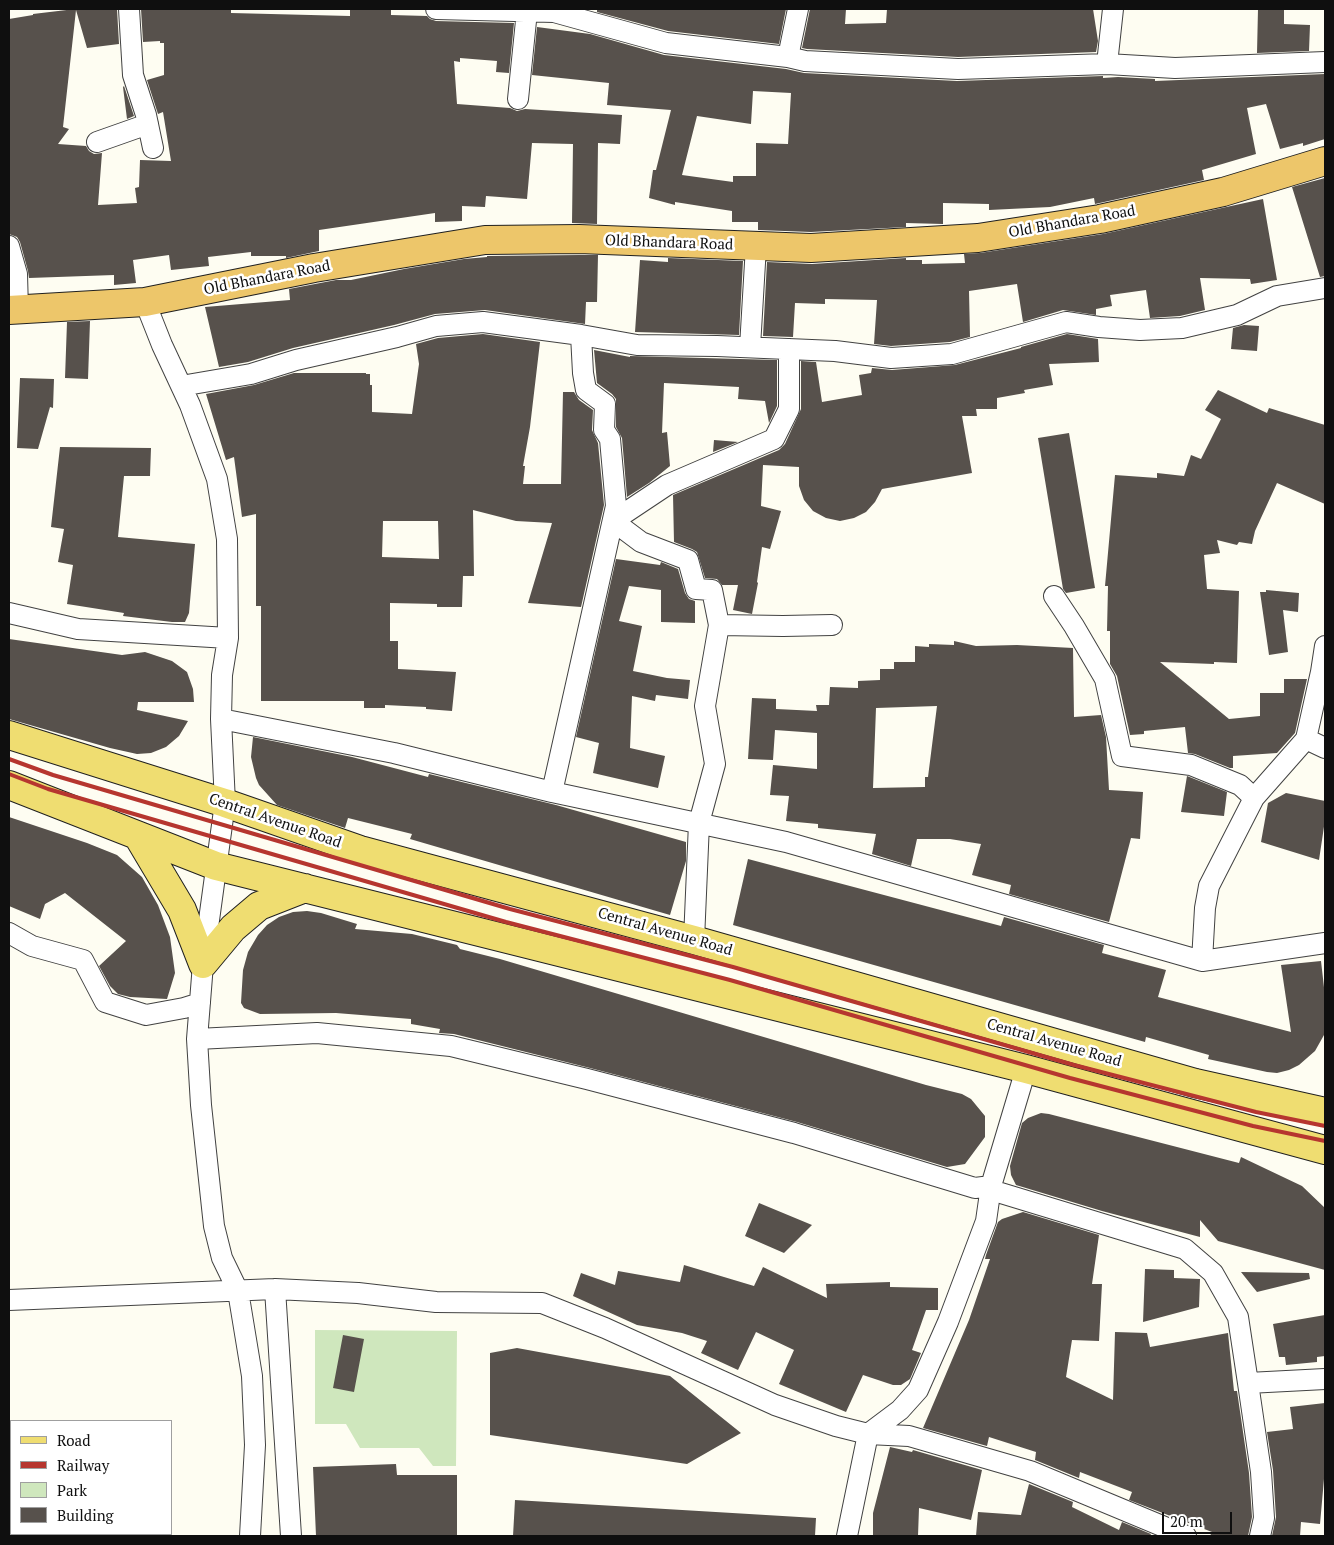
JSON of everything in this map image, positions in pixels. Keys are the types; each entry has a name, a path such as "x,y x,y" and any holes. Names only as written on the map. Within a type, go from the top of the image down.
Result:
{"highway":[{"name":"Old Bhandara Road","path":"14,309 145,302 314,268 485,240 579,239 811,248 978,238 1100,220 1223,192 1325,161"}],"main road":[{"name":"Central Avenue Road","path":"9,735 225,803 360,850 694,940 1195,1083 1325,1112"},
{"path":"9,785 216,866 1026,1070 1325,1150"},
{"path":"138,836 182,910 203,964 233,928 259,906 305,888"}],"street":[{"path":"129,9 133,75 146,115 153,148"},
{"path":"436,9 576,13 666,43 788,57 805,61 958,69 1107,64 1175,68 1325,62"},
{"path":"788,57 798,9"},
{"path":"1107,64 1113,9"},
{"path":"518,99 527,11"},
{"path":"97,142 148,124"},
{"path":"9,246 17,274 14,309"},
{"path":"750,347 756,246"},
{"path":"181,386 251,374 296,360 436,326 483,322 581,335 638,345 835,351 891,358 952,354 1066,322 1140,330 1182,328 1238,315 1277,296 1325,288"},
{"path":"145,302 162,345 190,405 217,479 227,540 228,638 222,676 221,719 225,803 203,964 197,1039 201,1105 214,1226 222,1258 238,1291 252,1376 255,1445 250,1536"},
{"path":"552,792 616,506 610,439 604,430 605,404 586,390 581,335"},
{"path":"614,521 666,485 774,439 789,409 789,349"},
{"path":"614,521 641,542 688,560 696,589 712,590 719,625 705,706 714,764 699,824 694,940"},
{"path":"1054,596 1105,679 1122,756 1191,765 1240,786 1254,798"},
{"path":"9,613 78,629 228,638"},
{"path":"719,625 832,625"},
{"path":"1202,961 1209,886 1254,798 1306,739 1325,646"},
{"path":"221,719 394,753 552,792 786,842 1202,961 1325,943"},
{"path":"1306,739 1325,748"},
{"path":"9,933 32,946 83,960 105,1002 146,1015 200,1003"},
{"path":"197,1039 316,1033 451,1046 794,1133 975,1188 991,1188 1186,1249 1213,1273 1238,1317 1261,1472 1264,1518 1260,1536"},
{"path":"847,1536 868,1434 900,1410 918,1390 948,1322 986,1220 991,1188 1026,1070"},
{"path":"275,1289 291,1536"},
{"path":"9,1300 275,1289 358,1293 436,1302 542,1304 605,1328 775,1405 836,1426 868,1434 909,1436 1030,1471 1186,1536"},
{"path":"1248,1383 1325,1379"}],"green space":[{"path":"315,1330 457,1331 456,1466 433,1466 419,1448 360,1448 346,1424 315,1424"}],"building":[{"path":"75,9 117,9 119,44 87,48 76,10 63,127 69,129 58,144 86,146 94,154 102,153 98,205 137,203 135,188 139,187 140,160 171,161 163,112 158,114 147,80 164,75 164,43 160,43 160,41 143,42 141,9 231,9 231,13 350,16 350,10 391,10 391,15 427,16 436,21 514,23 509,73 496,72 497,61 460,58 460,62 454,61 457,104 510,108 517,111 525,109 622,115 620,144 598,143 597,224 572,223 573,144 532,143 527,199 486,196 485,207 462,206 462,221 435,222 435,213 319,230 319,251 286,258 286,256 251,256 251,252 208,257 209,266 171,270 169,255 133,260 136,283 114,285 114,275 29,278 20,242 17,237 9,234 9,19"},
{"path":"597,9 786,9 779,44 668,31 597,12"},
{"path":"810,9 846,9 845,24 886,23 887,9 1093,9 1098,41 1096,52 958,57 807,49 802,48"},
{"path":"1258,9 1284,9 1284,24 1310,25 1309,51 1257,53"},
{"path":"537,27 590,34 664,55 786,69 804,73 957,81 1103,76 1103,78 1155,79 1155,81 1325,74 1325,139 1303,146 1303,143 1280,149 1266,104 1247,108 1256,154 1202,170 1204,180 1095,204 1094,198 1050,207 989,210 989,204 943,203 943,224 906,223 906,227 811,232 758,230 758,222 732,222 732,211 675,202 675,205 649,198 653,170 656,170 671,110 607,105 609,83 532,75","holes":["753,91 791,93 788,144 756,143 756,176 733,176 733,182 682,175 697,116 751,124"]},
{"path":"123,87 134,116 127,119"},
{"path":"1325,178 1325,276 1320,277 1292,187"},
{"path":"1263,199 1277,280 1251,284 1250,279 1200,278 1205,310 1180,316 1150,318 1146,290 1110,295 1112,306 1096,309 1096,315 1063,310 1023,322 1017,284 969,291 970,337 950,342 891,346 874,344 877,300 825,299 825,304 795,303 793,337 763,336 767,262 812,264 906,258 906,260 922,260 922,264 965,263 964,254 1103,234"},
{"path":"598,255 597,302 586,302 585,324 485,310 435,314 293,348 248,362 219,367 205,307 290,300 289,289 336,280 351,280 464,259 487,256"},
{"path":"668,258 743,261 739,335 635,332 640,260 668,262"},
{"path":"90,321 88,379 65,378 67,322"},
{"path":"1244,325 1259,326 1257,351 1231,349 1233,328"},
{"path":"483,334 540,342 530,427 523,466 525,466 523,484 561,484 563,392 574,392 579,400 593,410 592,430 598,443 604,505 581,607 528,603 552,523 516,521 473,510 474,576 463,576 462,607 437,607 437,604 390,603 390,641 398,641 398,669 456,672 452,711 426,709 426,707 385,705 385,708 364,708 364,701 261,701 261,606 256,606 256,514 242,517 234,457 226,460 206,394 254,385 294,373 366,373 370,374 370,385 372,385 372,412 412,414 419,364 416,344 438,338","holes":["383,521 438,521 439,559 382,557"]},
{"path":"1067,334 1098,339 1099,362 1049,364 1053,385 1024,390 1025,393 997,398 997,409 976,409 977,416 962,416 972,473 882,489 875,502 866,512 854,518 840,521 826,518 813,511 804,500 799,486 799,467 763,465 761,506 781,511 770,549 762,547 752,614 733,610 738,585 722,585 717,579 705,578 697,552 674,542 673,495 779,450 785,444 801,409 801,361 816,362 822,402 862,395 859,375 871,373 872,368 892,370 955,365"},
{"path":"594,350 630,357 777,360 777,406 769,423 765,401 738,399 739,387 664,383 662,433 667,432 670,466 649,483 627,497 622,438 616,427 616,399 597,383"},
{"path":"20,378 54,379 53,408 50,407 38,449 17,448"},
{"path":"1218,390 1267,413 1269,408 1325,425 1325,504 1277,483 1255,531 1252,544 1239,542 1237,545 1217,540 1220,553 1204,555 1207,589 1239,591 1237,663 1160,662 1229,719 1260,716 1260,693 1284,693 1284,679 1307,679 1295,733 1277,753 1233,756 1233,768 1188,753 1185,727 1144,731 1144,734 1130,735 1117,676 1110,664 1110,631 1107,631 1108,586 1105,586 1115,475 1157,478 1157,473 1184,476 1191,455 1201,459 1221,419 1205,410"},
{"path":"1069,433 1095,588 1066,593 1063,589 1038,438"},
{"path":"714,440 738,442 713,452"},
{"path":"60,447 151,448 150,476 124,476 118,537 195,544 189,613 185,622 123,616 124,613 67,604 73,565 58,562 64,529 51,527"},
{"path":"616,559 660,565 661,562 678,569 685,593 689,599 695,601 695,623 661,622 661,590 629,586 619,621 642,626 633,671 667,678 690,680 688,699 656,695 655,701 632,696 630,748 665,756 658,788 593,773 599,743 576,737"},
{"path":"1266,590 1299,593 1298,612 1283,610 1288,652 1269,655 1260,592 1266,592"},
{"path":"9,639 122,655 145,652 172,661 187,672 193,689 194,702 138,702 137,710 188,721 179,736 166,747 151,753 137,754 9,719"},
{"path":"954,641 976,646 1017,645 1073,648 1074,717 1101,715 1106,737 1109,790 1143,792 1140,839 1131,838 1109,922 1009,894 1011,885 972,875 981,844 950,839 917,839 911,866 872,854 876,834 818,828 818,824 786,821 789,796 770,795 773,765 817,769 817,733 775,730 773,760 748,759 752,698 776,699 776,709 817,711 816,705 829,705 830,687 858,688 858,681 880,680 880,669 894,669 894,662 915,662 915,646 929,647 929,644 954,645","holes":["937,706 928,777 925,777 925,787 873,788 876,708"]},
{"path":"253,737 352,757 428,777 429,774 556,805 686,842 686,861 670,915 410,839 412,834 348,818 345,828 277,805 259,785 256,778 251,757"},
{"path":"1187,776 1227,792 1224,816 1181,812"},
{"path":"1286,793 1325,801 1325,820 1319,860 1261,842 1268,803"},
{"path":"9,817 117,855 142,877 158,905 170,937 175,973 167,999 130,997 118,994 110,986 99,966 126,941 65,893 45,904 40,919 9,906"},
{"path":"748,859 1001,926 1004,917 1104,945 1102,953 1166,970 1158,997 1291,1032 1281,965 1321,961 1325,996 1324,1035 1315,1051 1299,1065 1277,1073 1267,1072 1208,1059 1209,1055 1146,1037 1145,1042 733,925"},
{"path":"293,912 321,913 357,924 355,929 412,934 457,945 460,949 962,1094 971,1099 985,1116 985,1137 965,1164 947,1167 797,1122 454,1034 439,1033 440,1029 411,1024 411,1019 336,1013 260,1014 244,1008 241,1003 243,970 248,952 258,935 267,925 279,917"},
{"path":"1041,1113 1239,1163 1241,1157 1302,1186 1325,1208 1325,1270 1218,1241 1200,1220 1200,1237 1102,1211 1016,1185 1011,1175 1010,1166 1022,1123 1028,1118"},
{"path":"759,1203 812,1225 784,1253 745,1236"},
{"path":"1023,1212 1099,1235 1092,1284 1102,1284 1099,1341 1072,1340 1066,1377 1113,1400 1115,1332 1147,1333 1150,1347 1228,1333 1234,1391 1237,1391 1249,1473 1252,1517 1248,1536 1210,1536 1212,1532 1129,1500 1132,1492 1080,1472 1079,1478 1035,1460 1036,1452 989,1437 987,1446 923,1428 969,1320 990,1259 985,1259 998,1222"},
{"path":"684,1265 754,1286 763,1267 827,1298 826,1284 890,1282 890,1287 938,1288 938,1310 926,1310 912,1350 921,1353 910,1379 901,1385 893,1385 863,1375 846,1412 779,1384 794,1350 756,1332 738,1370 701,1353 707,1341 682,1333 637,1325 573,1296 581,1273 615,1285 618,1271 680,1282"},
{"path":"1145,1269 1174,1270 1174,1278 1200,1279 1199,1307 1143,1322"},
{"path":"1241,1272 1309,1273 1310,1279 1257,1292"},
{"path":"1325,1315 1325,1356 1317,1357 1317,1362 1286,1365 1285,1357 1279,1357 1273,1324"},
{"path":"343,1335 364,1339 354,1392 333,1388"},
{"path":"517,1348 670,1376 741,1433 687,1464 490,1435 490,1353"},
{"path":"1325,1403 1325,1479 1320,1524 1301,1522 1300,1536 1272,1536 1276,1517 1273,1470 1267,1432 1293,1429 1290,1407"},
{"path":"890,1447 912,1452 913,1450 982,1470 971,1520 919,1508 918,1536 873,1536 873,1513"},
{"path":"396,1464 397,1475 457,1475 457,1536 316,1536 313,1467"},
{"path":"1029,1484 1073,1502 1072,1507 1119,1530 1122,1522 1151,1534 1150,1536 976,1536 978,1512 1021,1515"},
{"path":"515,1500 816,1518 815,1536 513,1536"}],"railway":[{"path":"9,759 53,775 510,909 733,967 1074,1065 1256,1112 1325,1126"},
{"path":"9,774 48,789 506,922 730,980 1070,1078 1253,1126 1325,1141"}]}
